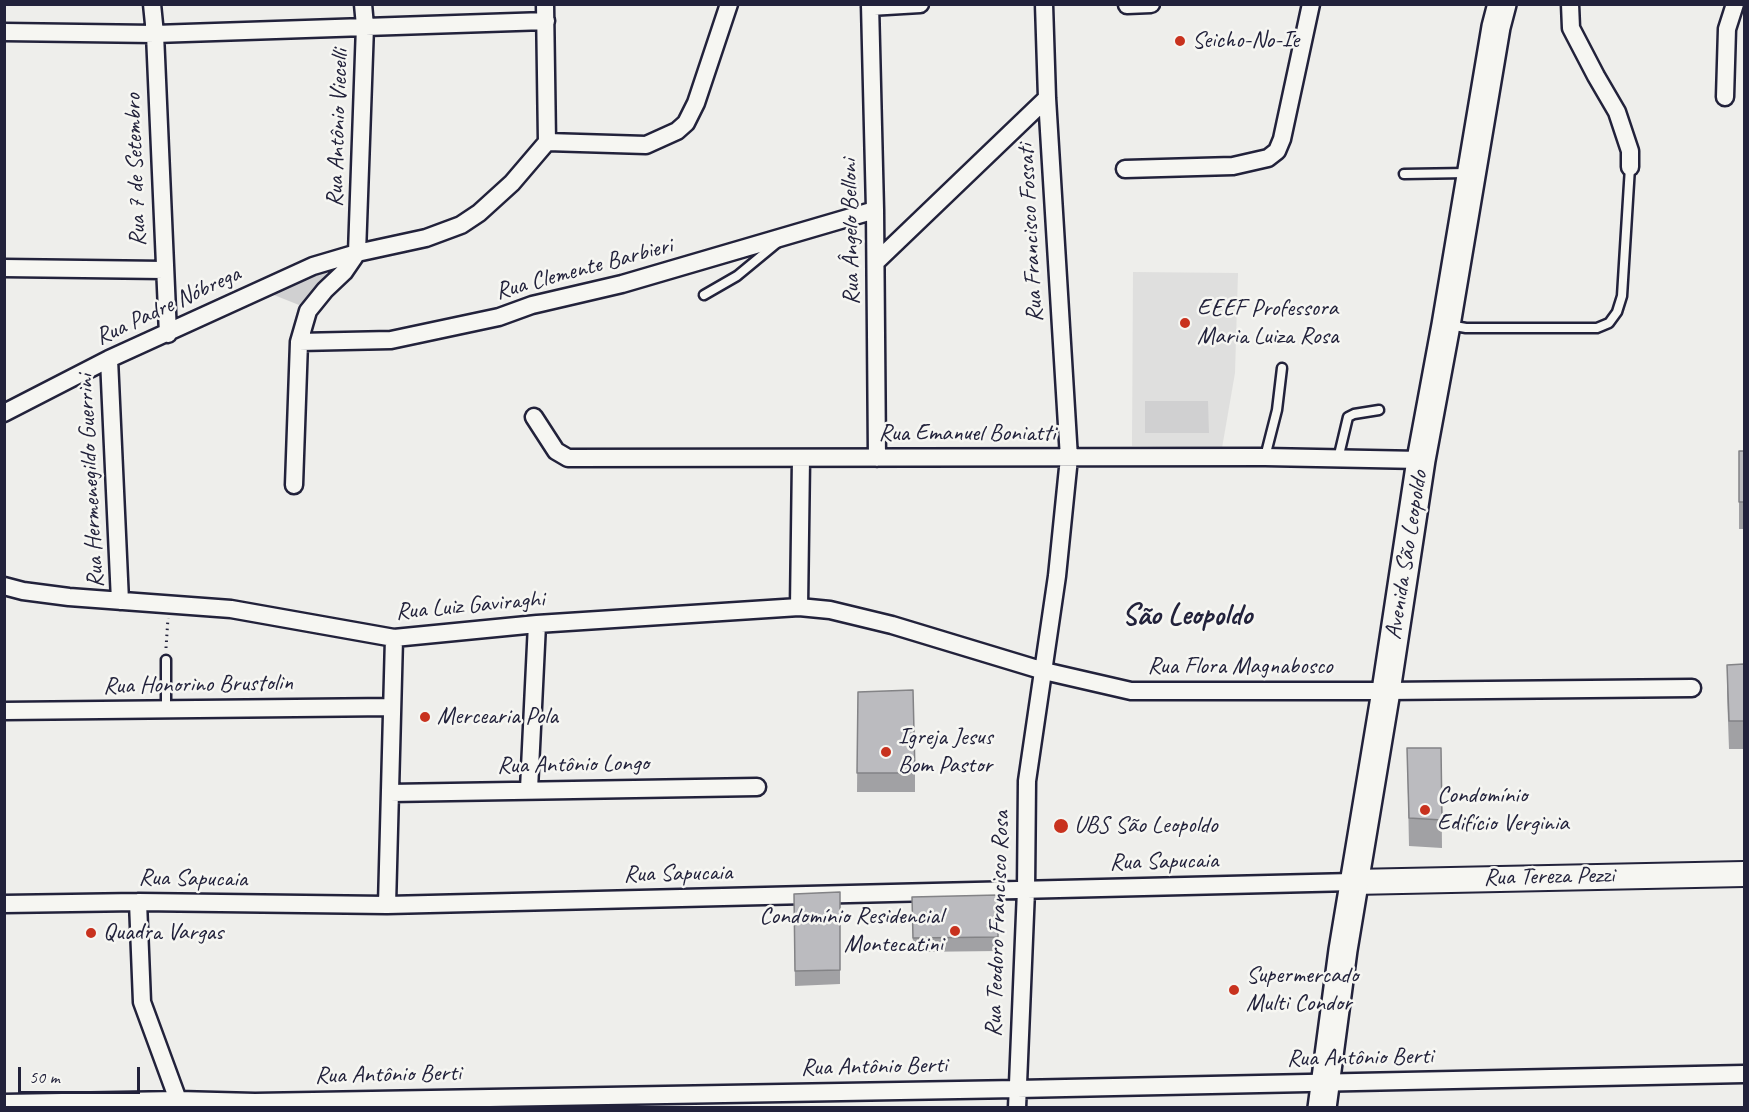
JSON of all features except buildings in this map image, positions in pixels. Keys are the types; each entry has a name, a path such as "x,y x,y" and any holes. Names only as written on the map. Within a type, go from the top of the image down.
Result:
{"main road":[{"name":"Avenida São Leopoldo","path":"1324,1095 1353,882 1386,692 1421,460 1496,27 1502,4"}],"street":[{"name":"Rua 7 de Setembro","path":"152,4 168,334"},
{"name":"Rua Antônio Viecelli","path":"357,253 365,26 363,4"},
{"path":"4,32 155,34 365,26 546,13 548,142 645,145 677,131 686,123 696,103 729,4"},
{"path":"870,5 920,4"},
{"name":"Rua Francisco Fossati","path":"1044,4 1047,98 1069,458 1044,671"},
{"path":"1127,5 1151,4"},
{"path":"1125,169 1233,166 1268,158 1277,151 1282,139 1311,4"},
{"path":"1570,4 1571,28 1617,112 1630,152 1629,167"},
{"path":"1725,97 1727,30 1735,4"},
{"name":"Rua Ângelo Belloni","path":"870,5 878,458"},
{"path":"876,262 1047,98"},
{"name":"Rua Padre Nóbrega","path":"4,413 109,359 313,266 357,253 426,238 461,225 479,213 512,183 548,142"},
{"name":"Rua Clemente Barbieri","path":"299,342 391,340 499,317 532,305 622,284 875,210"},
{"path":"294,484 299,342 308,311 344,272 357,253"},
{"path":"4,268 164,270"},
{"name":"Rua Hermenegildo Guerrini","path":"109,359 120,601"},
{"name":"Rua Emanuel Boniatti","path":"534,417 556,451 568,458 1265,457 1421,460"},
{"path":"799,607 801,459"},
{"name":"Rua Luiz Gaviraghi","path":"4,586 69,597 260,613 394,638 537,624 799,607"},
{"name":"Rua Flora Magnabosco","path":"799,607 830,610 892,625 1044,671 1131,691 1386,692 1692,688"},
{"path":"529,789 537,624"},
{"path":"387,905 394,638"},
{"name":"Rua Teodoro Francisco Rosa","path":"1017,1107 1026,890 1026,781 1044,671"},
{"name":"Rua Honorino Brustolin","path":"4,711 392,707"},
{"name":"Rua Antônio Longo","path":"390,793 757,787"},
{"name":"Rua Tereza Pezzi","path":"1353,882 1744,874"},
{"name":"Rua Sapucaia","path":"4,904 138,902 387,905 1353,882"},
{"path":"138,902 142,1002 178,1100"},
{"name":"Rua Antônio Berti","path":"4,1103 178,1100 255,1105 729,1100 1017,1089 1324,1095 1744,1074"}],"lane":[{"path":"1446,325 1466,328 1597,328 1609,323 1617,312 1622,296 1629,167"},
{"path":"1404,174 1472,173"},
{"path":"704,295 737,276 782,239"},
{"path":"1265,457 1277,410 1282,368"},
{"path":"1338,459 1348,417 1379,410"},
{"path":"166,660 166,709"}],"path":[{"path":"166,660 168,605"}],"shaded area":[{"path":"340,262 299,305 274,295 321,267"},
{"name":"EEEF Professora Maria Luiza Rosa","path":"1133,272 1238,273 1235,373 1222,448 1132,446"},
{"path":"1145,401 1208,401 1209,433 1145,433"}],"place":[{"name":"Seicho-No-Ie","path":"1180,41"},
{"name":"EEEF Professora Maria Luiza Rosa","path":"1185,323"},
{"name":"Mercearia Pola","path":"425,717"},
{"name":"Igreja Jesus Bom Pastor","path":"886,752"},
{"name":"Condomínio Edifício Verginia","path":"1425,810"},
{"name":"UBS São Leopoldo","path":"1061,826"},
{"name":"Condomínio Residencial Montecatini","path":"955,931"},
{"name":"Quadra Vargas","path":"91,933"},
{"name":"Supermercado Multi Condor","path":"1234,990"}],"district":[{"name":"São Leopoldo","path":"1187,616"}]}
